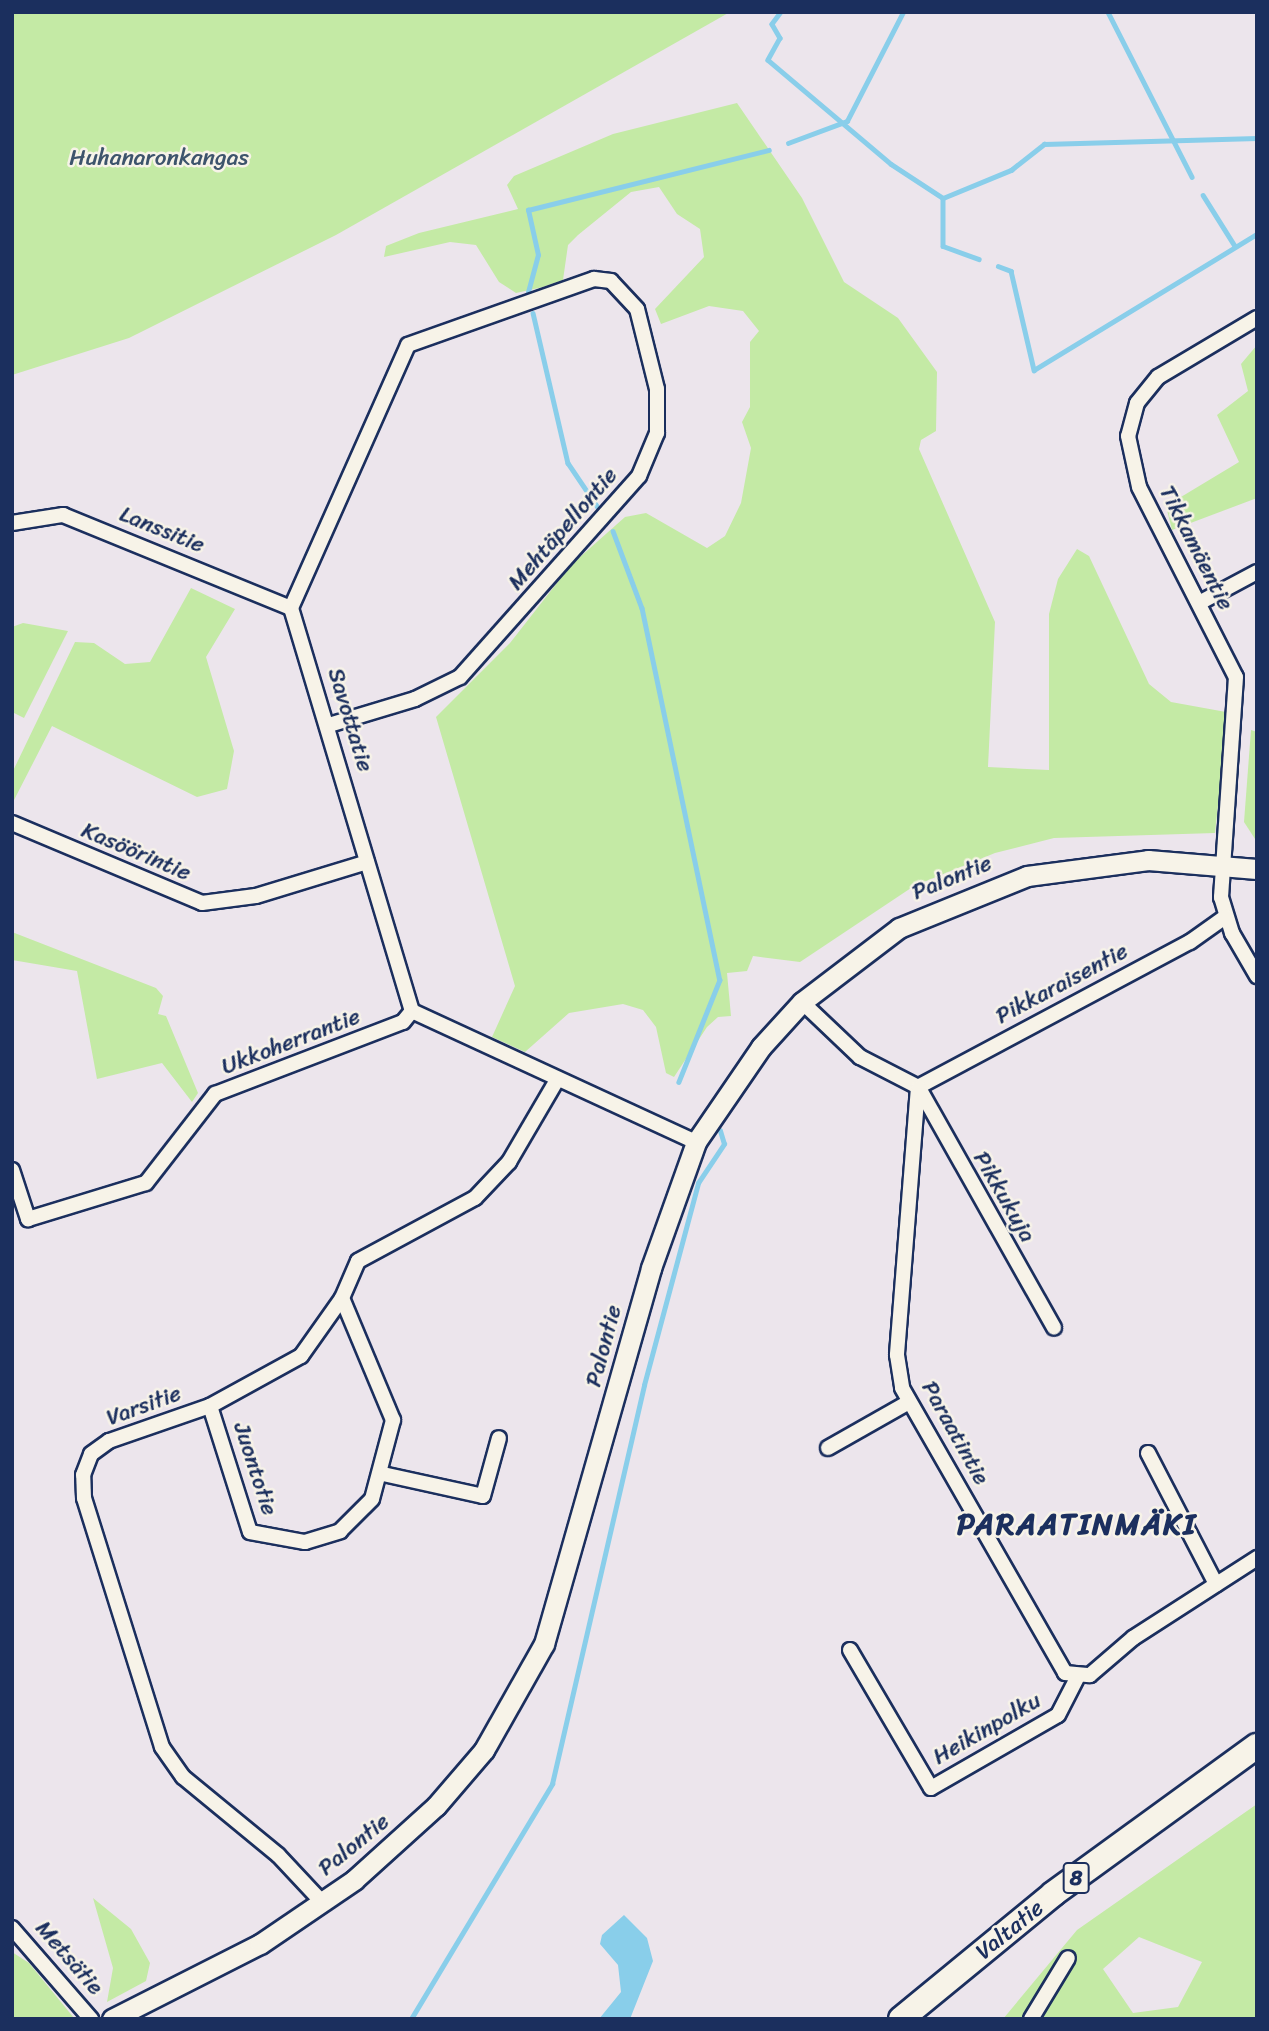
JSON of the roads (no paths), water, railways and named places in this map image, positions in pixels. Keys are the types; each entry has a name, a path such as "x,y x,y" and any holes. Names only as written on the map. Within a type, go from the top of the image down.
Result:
{"highway":[{"name":"Valtatie","path":"901,2019 1053,1895 1257,1746"}],"street":[{"name":"Mehtäpellontie","path":"291,608 408,345 594,279 611,281 637,309 657,388 657,433 639,477 460,677 415,699 329,725"},
{"name":"Tikkamäentie","path":"1257,318 1158,377 1131,419 1129,453 1139,487 1231,662 1238,692 1222,865 1224,917 1257,976"},
{"name":"Lanssitie","path":"12,523 63,515 291,608"},
{"path":"1199,603 1257,572"},
{"name":"Savottatie","path":"291,608 329,725 412,1011"},
{"name":"Kasöörintie","path":"12,823 202,903 257,896 367,862"},
{"name":"Palontie","path":"112,2019 260,1944 323,1902 382,1857 463,1777 516,1700 544,1644 651,1268 696,1142 761,1047 802,1002 899,928 995,886 1107,862 1222,865 1257,869"},
{"name":"Pikkaraisentie","path":"918,1087 1189,942 1224,917"},
{"path":"802,1002 859,1057 918,1087"},
{"path":"412,1011 696,1142"},
{"name":"Ukkoherrantie","path":"12,1170 28,1219 146,1183 215,1094 403,1022 412,1011"},
{"name":"Varsitie","path":"323,1902 278,1855 183,1777 162,1747 84,1498 83,1475 100,1448 211,1406 301,1356 342,1298 358,1261 475,1198 509,1162 557,1080"},
{"name":"Pikkukuja","path":"918,1087 1054,1328"},
{"name":"Paraatintie","path":"918,1087 897,1355 909,1402 1056,1661 1077,1678"},
{"name":"Juontotie","path":"211,1406 250,1532 305,1542 340,1531 372,1499 383,1474 393,1420 342,1298"},
{"path":"828,1448 909,1402"},
{"path":"383,1474 483,1496 499,1438"},
{"path":"1148,1453 1216,1584"},
{"path":"1077,1678 1090,1675 1133,1638 1257,1558"},
{"name":"Heikinpolku","path":"850,1650 931,1788 1058,1715 1077,1678"},
{"name":"Metsätie","path":"12,1928 90,2019"},
{"path":"1031,2019 1068,1958"}],"water":[{"path":"624,1915 647,1938 653,1961 630,2019 599,2019 621,1992 618,1965 600,1944 602,1935"}],"waterway":[{"path":"781,12 772,24 780,38 768,60 891,164 943,198 943,246 979,259"},
{"path":"788,143 847,121 903,12"},
{"path":"1108,12 1192,177"},
{"path":"943,198 1011,170 1044,144 1257,138"},
{"path":"528,292 538,255 528,210 769,150"},
{"path":"1203,195 1235,246"},
{"path":"998,266 1011,271 1034,370 1257,234"},
{"path":"533,313 568,463 601,512"},
{"path":"613,531 642,608 720,980 679,1082"},
{"path":"411,2019 552,1784 644,1385 698,1183 724,1144 720,1131"}],"district":[{"name":"PARAATINMÄKI","path":"1077,1524"}],"park label":[{"name":"Huhanaronkangas","path":"159,158"}]}
